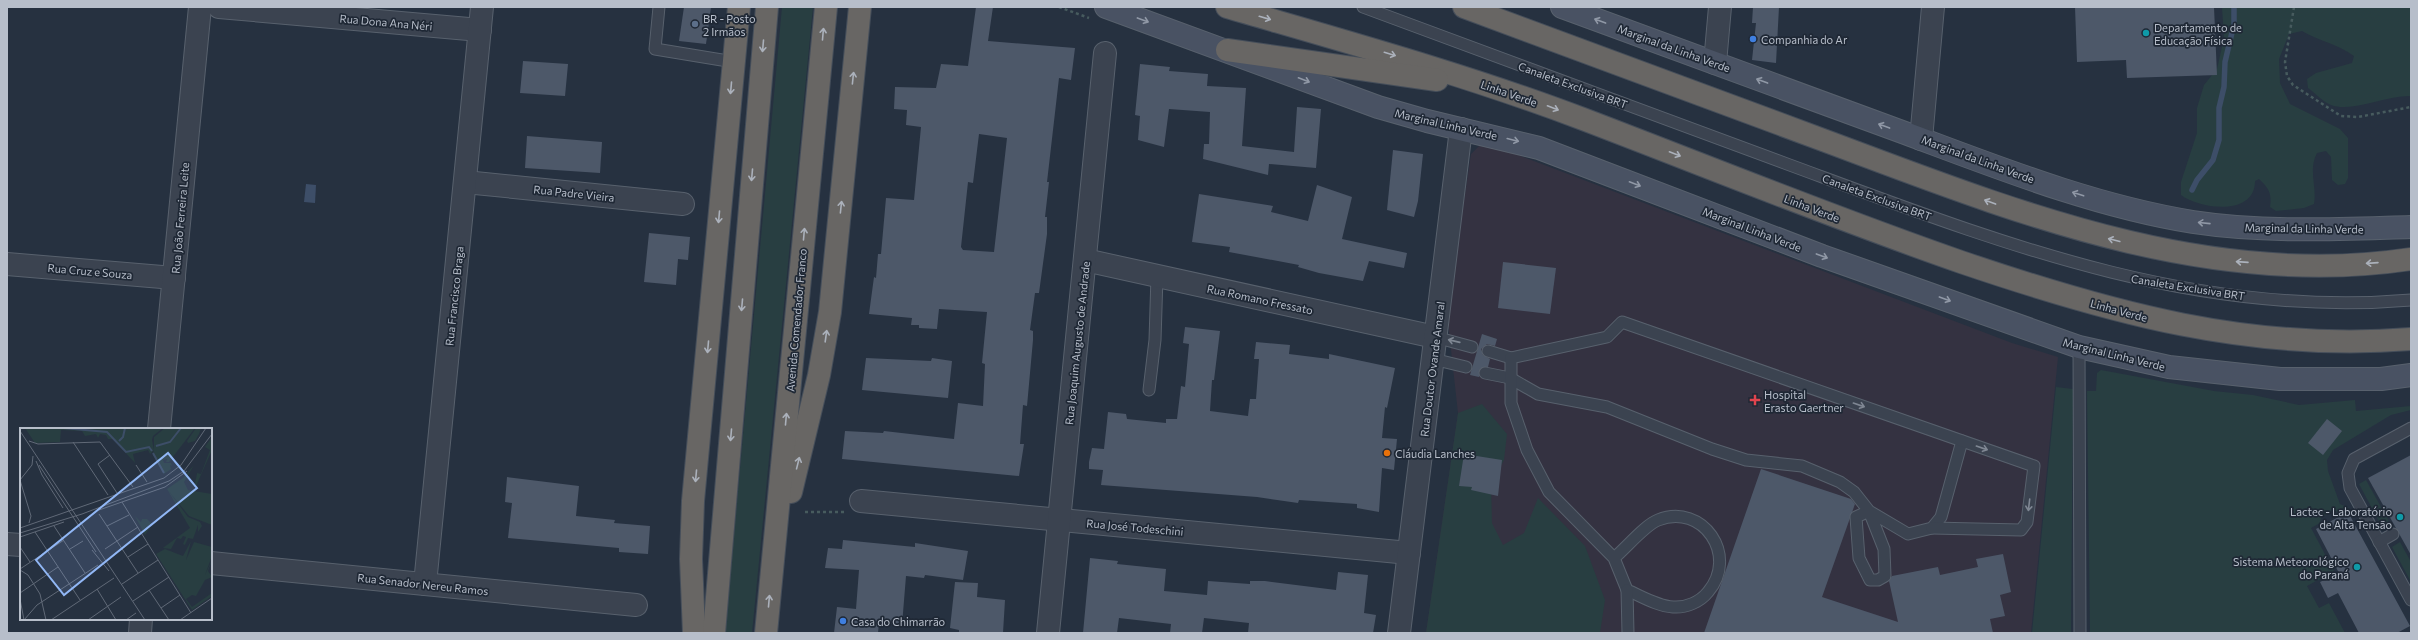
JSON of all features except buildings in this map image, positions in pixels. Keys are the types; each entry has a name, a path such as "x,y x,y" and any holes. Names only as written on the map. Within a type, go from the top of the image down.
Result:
{"highway":[{"path":"694,633 691,560 693,501 739,7"},
{"path":"714,633 767,7"},
{"name":"Avenida Comendador Franco","path":"766,633 826,7"},
{"path":"772,569 824,348 833,284 860,7"},
{"name":"Linha Verde","path":"1228,7 1499,89 1879,233 1998,274 2109,308 2169,323 2256,337 2317,342 2411,339"},
{"path":"1464,7 1974,196 2080,231 2138,246 2230,261 2278,264 2340,265 2411,259"},
{"path":"1227,50 1499,89"}],"main road":[{"name":"Marginal da Linha Verde","path":"1562,7 1921,139 2083,196 2155,215 2196,222 2282,230 2411,227"},
{"name":"Marginal Linha Verde","path":"1099,13 1227,50 1378,107 1539,148 1822,256 2079,347 2170,367 2280,380 2381,378 2411,375"}],"street":[{"name":"Rua João Ferreira Leite","path":"160,428 200,7"},
{"name":"Rua Dona Ana Néri","path":"219,7 480,30"},
{"name":"Rua Francisco Braga","path":"425,584 482,7"},
{"path":"1715,63 1720,7"},
{"path":"1921,139 1933,7"},
{"name":"Rua Joaquim Augusto de Andrade","path":"1048,633 1105,53"},
{"name":"Rua Doutor Ovande Amaral","path":"1399,633 1461,129"},
{"name":"Rua Padre Vieira","path":"465,182 683,204"},
{"name":"Rua Romano Fressato","path":"1085,260 1435,337"},
{"name":"Rua Cruz e Souza","path":"7,264 174,278"},
{"name":"Rua José Todeschini","path":"853,507 1059,520 1409,553"},
{"path":"7,544 20,545"},
{"name":"Rua Senador Nereu Ramos","path":"212,564 636,605"},
{"path":"140,633 141,620"}],"lane":[{"path":"659,7 655,49 734,62"},
{"name":"Canaleta Exclusiva BRT","path":"1363,7 1931,217 2043,254 2121,276 2182,288 2297,302 2346,303 2411,300"},
{"path":"1149,390 1155,340 1157,276"},
{"path":"1488,351 1511,358 1607,337 1622,322 2034,466 2027,522 2021,530 1932,528 1908,534 1869,511"},
{"path":"1435,337 1472,347"},
{"path":"2079,347 2080,633"},
{"path":"1511,358 1511,403 1527,450 1549,492 1614,558 1627,590 1628,633"},
{"path":"1433,359 1466,367"},
{"path":"1485,373 1510,378 1538,394 1607,407 1712,449 1746,460 1802,466 1840,482 1854,492 1869,511 1884,549 1885,576 1878,580 1870,580 1859,558 1856,517 1869,511"},
{"path":"2411,428 2354,459 2348,473 2350,488 2411,600"},
{"path":"1932,528 1941,517 1962,441"},
{"path":"1614,558 1644,529 1657,520 1671,517 1687,518 1699,523 1711,533 1720,553 1718,577 1704,597 1697,602 1672,607 1627,590"},
{"path":"2379,542 2393,534"}],"path":[{"path":"1059,7 1099,13"},
{"path":"2294,7 2285,62 2287,76 2293,85 2342,116 2358,117 2411,107"},
{"path":"805,512 853,507"}],"shaded area":[{"name":"Hospital Erasto Gaertner","path":"1481,144 1497,147 2012,343 2058,357 2031,633 1426,633 1458,413 1447,314 1471,154"}],"green space":[{"path":"782,7 813,7 752,633 725,633"},
{"path":"2222,7 2411,7 2411,96 2401,96 2349,107 2340,107 2328,104 2308,88 2307,79 2316,73 2352,63 2354,56 2342,48 2302,31 2289,34 2279,59 2280,83 2290,104 2340,129 2348,138 2348,178 2345,184 2338,185 2332,180 2331,157 2326,151 2317,153 2313,166 2314,204 2304,208 2276,211 2270,207 2271,198 2269,192 2259,179 2255,181 2253,193 2246,200 2236,205 2225,207 2200,204 2181,195 2181,182 2197,133 2197,108 2204,85 2217,69 2224,38"},
{"path":"2101,370 2214,391 2253,395 2299,405 2355,400 2356,411 2411,406 2411,410 2391,415 2333,450 2327,460 2328,471 2340,504 2349,508 2339,513 2334,510 2321,518 2320,523 2311,528 2334,571 2307,586 2319,608 2329,603 2345,633 2090,633 2087,391 2096,391 2097,373"},
{"path":"2056,387 2073,389 2071,633 2032,633"},
{"path":"1482,404 1507,434 1504,460 1491,484 1492,523 1503,545 1524,533 1538,498 1585,546 1605,600 1600,633 1426,633 1458,413"},
{"path":"2366,480 2391,525 2381,525 2359,484"},
{"path":"2400,542 2411,562 2411,582 2392,547"}],"water":[{"path":"306,184 316,185 315,203 304,202"}],"waterway":[{"path":"2192,190 2197,180 2213,160 2219,140 2219,108 2224,87 2225,62 2234,24 2234,7"}],"place":[{"name":"BR - Posto 2 Irmãos","path":"695,24"},
{"name":"Departamento de Educação Física","path":"2146,33"},
{"name":"Companhia do Ar","path":"1753,39"},
{"name":"Hospital Erasto Gaertner","path":"1755,400"},
{"name":"Cláudia Lanches","path":"1387,453"},
{"name":"Lactec - Laboratório de Alta Tensão","path":"2400,517"},
{"name":"Sistema Meteorológico do Paraná","path":"2357,567"},
{"name":"Casa do Chimarrão","path":"843,621"}]}
